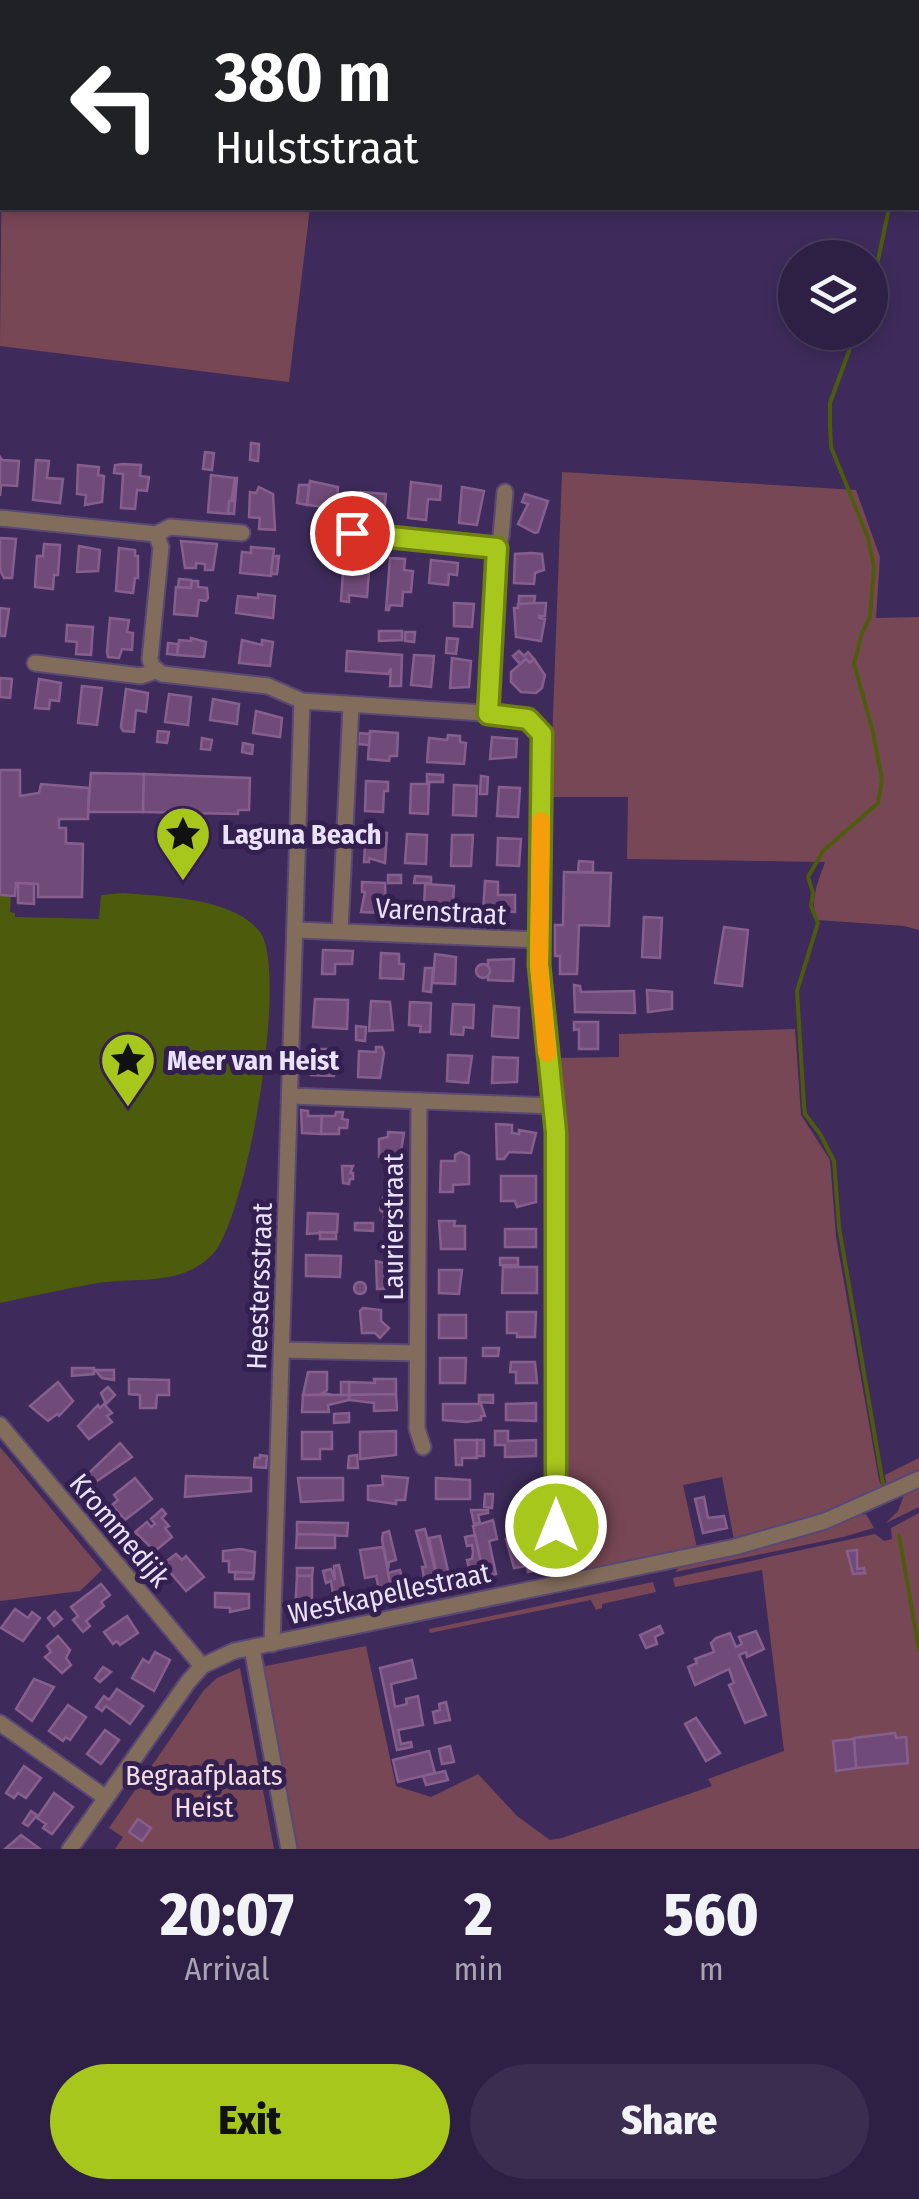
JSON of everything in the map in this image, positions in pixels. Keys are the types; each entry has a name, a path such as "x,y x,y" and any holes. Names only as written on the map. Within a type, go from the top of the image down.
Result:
{"street":[{"path":"488,714 497,548 506,492"},
{"path":"0,518 156,534 170,527 242,533"},
{"path":"352,547 352,533 497,548"},
{"path":"156,534 161,547 150,659 156,671"},
{"path":"35,664 141,676 156,671 268,686 302,701 528,719 542,734 539,940 542,1012 555,1106 556,1566 560,1583"},
{"name":"Heestersstraat","path":"272,1644 302,701"},
{"path":"296,930 340,931 351,705"},
{"name":"Varenstraat","path":"340,931 539,940"},
{"path":"290,1096 555,1106"},
{"name":"Laurierstraat","path":"419,1101 417,1429 423,1447"},
{"path":"282,1350 417,1353"},
{"name":"Krommedijk","path":"0,1425 202,1666"},
{"name":"Westkapellestraat","path":"202,1666 224,1654 785,1534 852,1510 919,1479"},
{"path":"252,1648 288,1849"},
{"path":"70,1849 202,1666"},
{"path":"0,1723 106,1798"}],"green space":[{"path":"1,210 310,210 289,382 0,346"},
{"path":"562,472 856,490 880,557 876,618 919,617 919,930 817,920 814,898 825,862 627,859 628,797 550,797"},
{"path":"795,1029 801,1115 830,1160 836,1237 879,1480 881,1485 886,1483 885,1475 919,1458 919,1471 828,1510 734,1540 722,1477 683,1485 697,1548 574,1574 563,1564 562,1102 554,1058 619,1057 619,1034"},
{"path":"0,1447 102,1570 80,1591 0,1601"},
{"path":"919,1487 919,1507 886,1523 898,1511 904,1495"},
{"path":"919,1513 919,1849 294,1849 261,1667 366,1646 396,1786 431,1797 478,1774 517,1816 550,1840 562,1838 712,1786 708,1779 784,1751 762,1570 675,1587 673,1578 875,1534 884,1541 892,1539 891,1528"},
{"path":"866,1514 874,1528 675,1572 683,1564"},
{"path":"653,1582 656,1592 602,1604 596,1610 591,1600 430,1633 429,1629"},
{"name":"Begraafplaats Heist","path":"240,1668 274,1849 115,1849 123,1837 109,1828 204,1690 217,1678"}],"shaded area":[{"name":"Meer van Heist","path":"124,893 216,905 248,920 260,932 268,956 267,1042 250,1148 238,1195 225,1233 212,1255 186,1272 158,1279 97,1283 0,1303 0,895 11,896 10,912 15,917 99,919 101,895"}],"building":[{"path":"251,443 259,444 258,461 250,460"},
{"path":"205,452 214,453 212,470 203,469"},
{"path":"0,457 19,461 17,486 1,485 0,496"},
{"path":"36,460 49,461 47,478 63,479 60,503 33,500"},
{"path":"78,465 99,467 98,475 104,476 102,502 85,505 86,495 77,494"},
{"path":"115,465 141,465 140,476 149,477 147,491 137,490 135,509 121,508 123,474 114,473"},
{"path":"211,475 235,478 229,514 208,512"},
{"path":"237,478 234,514 228,513"},
{"path":"310,481 338,487 336,512 307,505"},
{"path":"411,482 441,486 440,500 428,499 426,520 408,518"},
{"path":"299,485 309,485 307,505 297,503"},
{"path":"259,487 273,494 275,530 259,529 260,518 249,517 250,492 256,493"},
{"path":"462,487 484,491 477,525 459,523"},
{"path":"361,492 386,494 384,514 359,514"},
{"path":"525,494 548,501 535,533 518,524 528,504 522,502"},
{"path":"0,538 16,539 12,578 4,578 0,570"},
{"path":"181,541 217,544 213,570 205,570 205,564 196,563 196,568 185,568"},
{"path":"44,544 60,545 53,589 35,587 37,556 43,556"},
{"path":"79,546 100,550 98,571 77,572"},
{"path":"251,547 274,549 271,576 240,573 242,552 251,553"},
{"path":"119,548 135,550 138,556 133,593 116,591"},
{"path":"515,554 542,554 544,570 535,573 534,584 514,583"},
{"path":"273,556 279,556 277,574 271,574"},
{"path":"390,558 405,559 404,570 413,571 411,592 403,592 402,606 390,605 386,610"},
{"path":"431,560 458,563 457,575 449,574 448,585 429,583"},
{"path":"343,572 369,572 367,597 349,595 349,602 341,601"},
{"path":"179,579 191,580 191,588 178,587"},
{"path":"192,581 207,588 208,598 199,600 197,616 174,614 176,587 191,588"},
{"path":"258,594 275,596 273,618 236,613 238,596 258,598"},
{"path":"519,596 535,596 534,605 519,604"},
{"path":"454,603 474,604 472,627 454,626"},
{"path":"546,603 545,616 539,616 545,619 541,641 516,637 514,608 518,604"},
{"path":"0,608 9,609 5,636 0,636"},
{"path":"110,618 129,620 127,632 133,633 132,650 122,649 119,658 108,657"},
{"path":"67,625 93,627 91,655 76,654 77,642 66,641"},
{"path":"379,631 402,631 402,640 379,641"},
{"path":"405,632 415,632 414,642 405,641"},
{"path":"447,638 458,639 456,654 446,653"},
{"path":"179,640 206,642 204,657 177,655"},
{"path":"242,640 262,645 262,640 273,642 270,666 239,663"},
{"path":"168,643 178,644 177,655 167,654"},
{"path":"347,651 402,655 401,686 390,686 391,668 388,674 346,671"},
{"path":"519,651 524,656 528,652 534,659 520,664 513,656"},
{"path":"414,655 434,656 431,687 411,685"},
{"path":"452,658 471,661 469,687 450,688"},
{"path":"526,659 530,663 534,659 545,675 542,688 536,693 521,692 511,682 511,672"},
{"path":"0,678 12,679 10,698 0,697"},
{"path":"39,679 61,683 59,701 50,700 49,709 35,708"},
{"path":"82,686 102,688 97,725 78,723"},
{"path":"126,689 148,693 146,712 136,710 134,732 123,731 121,727"},
{"path":"169,694 191,697 188,725 165,722"},
{"path":"213,699 239,704 237,724 210,720"},
{"path":"256,711 282,718 280,737 253,733"},
{"path":"158,731 169,732 167,743 157,742"},
{"path":"370,731 398,733 397,756 390,756 389,761 368,759"},
{"path":"359,733 370,734 369,745 358,744"},
{"path":"448,735 460,736 460,742 466,743 464,764 427,762 429,738 447,740"},
{"path":"492,737 517,739 516,757 490,759"},
{"path":"202,738 212,740 210,750 201,749"},
{"path":"243,743 253,745 252,754 242,752"},
{"path":"0,770 20,770 20,796 39,793 41,784 89,788 88,819 59,819 59,828 66,828 66,843 83,844 82,897 38,897 38,884 16,883 15,896 0,895"},
{"path":"91,773 144,774 143,812 88,812"},
{"path":"144,774 250,778 249,810 238,810 238,814 143,812"},
{"path":"427,774 443,775 443,782 427,782"},
{"path":"481,776 488,777 487,794 480,794"},
{"path":"366,781 388,782 383,812 365,811"},
{"path":"411,784 429,784 428,814 410,813"},
{"path":"454,785 477,786 476,816 453,815"},
{"path":"499,787 520,788 518,817 497,816"},
{"path":"366,832 387,833 385,863 369,858 369,862 364,862"},
{"path":"407,834 427,835 426,864 405,863"},
{"path":"452,835 473,835 471,866 451,866"},
{"path":"498,838 521,839 519,866 497,865"},
{"path":"579,861 593,862 593,872 578,872"},
{"path":"564,872 611,873 609,926 579,925 577,974 560,974 560,956 555,956 555,925 563,925"},
{"path":"388,875 401,875 401,883 388,883"},
{"path":"415,876 431,877 431,883 414,883"},
{"path":"485,881 498,882 498,895 515,895 515,912 483,911"},
{"path":"362,882 385,883 386,913 361,912 365,892"},
{"path":"18,883 34,884 34,904 18,903"},
{"path":"425,884 454,886 449,909 440,912 424,908"},
{"path":"644,917 662,918 660,958 642,957"},
{"path":"724,927 748,930 742,986 715,983"},
{"path":"323,950 353,951 352,964 335,964 335,974 322,974"},
{"path":"381,953 399,954 399,964 404,964 403,979 380,978"},
{"path":"435,954 456,957 455,984 433,983"},
{"path":"514,959 513,981 488,980 488,960"},
{"path":"483,964 490,971 483,978 476,971"},
{"path":"425,968 433,968 431,992 423,991"},
{"path":"574,985 580,986 581,992 634,991 635,1013 575,1012"},
{"path":"647,990 672,992 672,1009 648,1012"},
{"path":"315,999 348,1000 347,1029 313,1027"},
{"path":"371,1001 390,1002 393,1030 369,1031"},
{"path":"410,1002 431,1003 430,1032 420,1032 421,1026 409,1025"},
{"path":"453,1004 474,1005 473,1028 464,1027 463,1035 451,1034"},
{"path":"494,1006 519,1008 518,1038 492,1036"},
{"path":"574,1022 598,1022 598,1049 579,1049 579,1029 574,1030"},
{"path":"356,1026 366,1027 365,1041 356,1040"},
{"path":"376,1047 382,1047 384,1053 380,1078 358,1077 359,1051 376,1052"},
{"path":"318,1049 335,1053 334,1076 311,1075 313,1052"},
{"path":"448,1055 472,1056 468,1083 447,1081"},
{"path":"493,1057 518,1058 517,1082 492,1083"},
{"path":"301,1110 308,1111 308,1116 322,1116 321,1134 302,1133"},
{"path":"336,1112 343,1112 347,1128 339,1128 339,1134 321,1134 322,1116 335,1116"},
{"path":"496,1124 512,1125 512,1133 536,1133 531,1153 509,1152 504,1159 497,1159"},
{"path":"388,1132 404,1133 400,1157 379,1157 379,1139 388,1137"},
{"path":"461,1152 469,1156 469,1184 453,1185 453,1192 440,1192 441,1161 455,1161 455,1155"},
{"path":"342,1166 353,1166 349,1184 343,1183"},
{"path":"501,1176 536,1176 536,1202 517,1207 515,1201 501,1201"},
{"path":"383,1198 404,1198 403,1222 384,1220 380,1210"},
{"path":"308,1213 338,1214 337,1232 307,1234"},
{"path":"439,1221 455,1221 454,1226 465,1226 465,1249 441,1249"},
{"path":"355,1223 373,1223 373,1231 355,1230"},
{"path":"505,1229 536,1229 536,1247 505,1247"},
{"path":"320,1232 336,1233 336,1239 320,1239"},
{"path":"306,1255 341,1256 340,1277 306,1276"},
{"path":"500,1258 518,1258 518,1265 500,1265"},
{"path":"391,1260 404,1263 404,1288 377,1289 376,1261 388,1264"},
{"path":"503,1267 537,1267 537,1293 502,1293"},
{"path":"263,1270 269,1271 268,1295 262,1295"},
{"path":"439,1270 462,1270 459,1294 439,1293"},
{"path":"355,1283 365,1283 365,1293 355,1293"},
{"path":"363,1308 381,1310 381,1321 389,1328 380,1338 375,1333 362,1333"},
{"path":"507,1312 536,1312 535,1337 507,1333"},
{"path":"439,1315 466,1315 466,1338 439,1338"},
{"path":"483,1348 499,1348 498,1356 483,1356"},
{"path":"440,1358 466,1358 465,1383 440,1383"},
{"path":"511,1362 535,1362 537,1383 516,1383 516,1372 510,1372"},
{"path":"72,1368 94,1368 94,1374 72,1376"},
{"path":"95,1370 114,1370 114,1380 102,1378"},
{"path":"308,1372 327,1372 327,1390 323,1393 333,1395 303,1395"},
{"path":"129,1379 169,1380 169,1395 157,1395 156,1408 140,1408 140,1395 129,1394"},
{"path":"374,1379 396,1379 396,1394 349,1395 349,1382 375,1383"},
{"path":"58,1382 73,1401 48,1421 30,1406"},
{"path":"341,1382 349,1382 349,1395 341,1395"},
{"path":"108,1387 115,1395 106,1404 101,1393"},
{"path":"396,1394 397,1410 374,1411 374,1403 349,1400 349,1395"},
{"path":"303,1395 349,1395 349,1400 328,1405 329,1412 302,1412"},
{"path":"479,1395 493,1395 493,1403 479,1402"},
{"path":"536,1403 536,1421 506,1420 506,1404"},
{"path":"104,1404 112,1413 107,1416 112,1422 89,1439 78,1426 98,1405 100,1408"},
{"path":"443,1404 481,1404 485,1416 466,1422 443,1420"},
{"path":"349,1413 349,1422 334,1423 334,1414"},
{"path":"396,1431 396,1455 360,1459 360,1432"},
{"path":"495,1431 508,1431 508,1441 536,1440 536,1456 505,1457 505,1445 495,1445"},
{"path":"302,1432 332,1432 332,1449 320,1449 320,1459 302,1459"},
{"path":"455,1440 477,1440 477,1458 462,1458 462,1465 456,1465"},
{"path":"477,1440 484,1440 484,1456 477,1456"},
{"path":"120,1443 132,1457 94,1483 87,1475"},
{"path":"357,1455 358,1468 348,1468 349,1456"},
{"path":"267,1456 266,1468 254,1467 255,1458"},
{"path":"186,1476 251,1478 251,1491 185,1497"},
{"path":"382,1476 408,1478 405,1500 396,1500 396,1504 368,1500 368,1486 383,1485"},
{"path":"135,1478 152,1499 125,1520 112,1505 118,1500 114,1495"},
{"path":"298,1478 343,1478 343,1500 301,1502"},
{"path":"436,1478 470,1480 470,1499 436,1499"},
{"path":"485,1494 493,1494 492,1508 484,1507"},
{"path":"704,1497 708,1518 724,1516 727,1528 703,1533 695,1499"},
{"path":"162,1509 166,1514 162,1518 169,1526 165,1528 172,1537 155,1551 135,1532 147,1522 151,1527 155,1524 151,1519"},
{"path":"471,1510 488,1513 478,1515 480,1523 474,1524"},
{"path":"493,1520 497,1539 489,1541 496,1574 484,1577 473,1526"},
{"path":"297,1522 348,1523 347,1536 297,1534"},
{"path":"425,1529 439,1586 426,1589 422,1567 426,1567 416,1531"},
{"path":"389,1531 396,1560 389,1562 388,1569 382,1540 383,1533"},
{"path":"297,1534 335,1535 335,1548 296,1548"},
{"path":"533,1534 541,1569 528,1572 521,1536"},
{"path":"475,1535 484,1577 472,1580 467,1560 472,1559 472,1545 467,1546 465,1537"},
{"path":"440,1536 451,1584 439,1586 429,1538"},
{"path":"521,1536 527,1566 514,1568 506,1539"},
{"path":"383,1547 393,1596 381,1599 376,1576 365,1578 360,1550"},
{"path":"857,1550 857,1569 864,1568 865,1573 853,1574 847,1551"},
{"path":"223,1551 255,1552 254,1573 229,1572 229,1561 223,1561"},
{"path":"176,1554 182,1560 186,1556 204,1577 186,1591 163,1564"},
{"path":"339,1565 348,1606 335,1608 331,1581 326,1583 323,1571 331,1569 335,1580 334,1566"},
{"path":"297,1568 313,1568 312,1576 297,1576"},
{"path":"400,1570 405,1593 393,1596 388,1573"},
{"path":"235,1572 254,1573 253,1579 235,1579"},
{"path":"297,1576 312,1576 312,1613 295,1612"},
{"path":"101,1584 110,1595 101,1602 104,1606 86,1621 90,1626 83,1632 73,1620 78,1616 71,1607"},
{"path":"215,1593 249,1594 249,1608 230,1612 230,1608 215,1607"},
{"path":"15,1609 28,1618 32,1612 40,1618 23,1641 1,1628"},
{"path":"55,1611 62,1619 54,1626 48,1618"},
{"path":"127,1616 138,1633 120,1645 117,1641 113,1644 104,1632"},
{"path":"660,1626 663,1633 655,1637 657,1644 646,1648 640,1635"},
{"path":"756,1631 764,1649 747,1657 746,1652 739,1655 766,1715 745,1723 729,1685 734,1683 729,1669 695,1685 688,1667 697,1663 695,1659 714,1652 711,1643 716,1638 730,1633 736,1647 742,1644 739,1637"},
{"path":"58,1636 70,1650 66,1658 71,1665 62,1673 45,1657 51,1652 47,1646"},
{"path":"155,1652 170,1660 154,1691 132,1678 143,1659 149,1663"},
{"path":"412,1660 416,1678 391,1684 395,1707 418,1696 423,1725 398,1730 401,1744 411,1742 412,1747 397,1750 380,1668"},
{"path":"103,1667 111,1672 100,1682 95,1678"},
{"path":"34,1679 54,1687 32,1721 16,1709"},
{"path":"117,1689 143,1706 130,1724 106,1706 102,1711 96,1707 104,1696 109,1700"},
{"path":"446,1702 450,1720 435,1723 433,1712"},
{"path":"68,1705 86,1717 70,1740 66,1737 63,1741 49,1731"},
{"path":"696,1718 720,1753 706,1761 685,1724"},
{"path":"105,1730 119,1740 101,1764 87,1754"},
{"path":"895,1733 896,1738 906,1737 908,1763 856,1768 854,1738"},
{"path":"854,1739 856,1768 836,1771 833,1741"},
{"path":"450,1746 454,1762 442,1764 439,1749"},
{"path":"429,1751 435,1773 398,1782 393,1760"},
{"path":"24,1766 41,1778 26,1798 18,1793 14,1798 6,1793"},
{"path":"445,1771 448,1780 426,1785 423,1776"},
{"path":"54,1793 73,1807 52,1834 37,1818"},
{"path":"31,1811 37,1815 28,1826 23,1823"},
{"path":"138,1819 151,1828 142,1841 129,1832"},
{"path":"21,1835 40,1849 5,1849"}],"waterway":[{"path":"882,240 889,210"},
{"path":"849,350 830,403 831,447 868,538 874,567 870,617 854,664 882,779 878,803 823,851 808,877 813,893 811,906 818,923 797,991 805,1114 834,1161 839,1227 883,1484"},
{"path":"899,1535 919,1650"}],"slow traffic":[{"path":"541,821 539,965 547,1053"}],"place":[{"name":"Laguna Beach","path":"183,883"},
{"name":"Meer van Heist","path":"128,1109"}],"route":[{"path":"352,533 497,548 488,714 528,719 542,734 539,965 556,1132 556,1526"}]}
